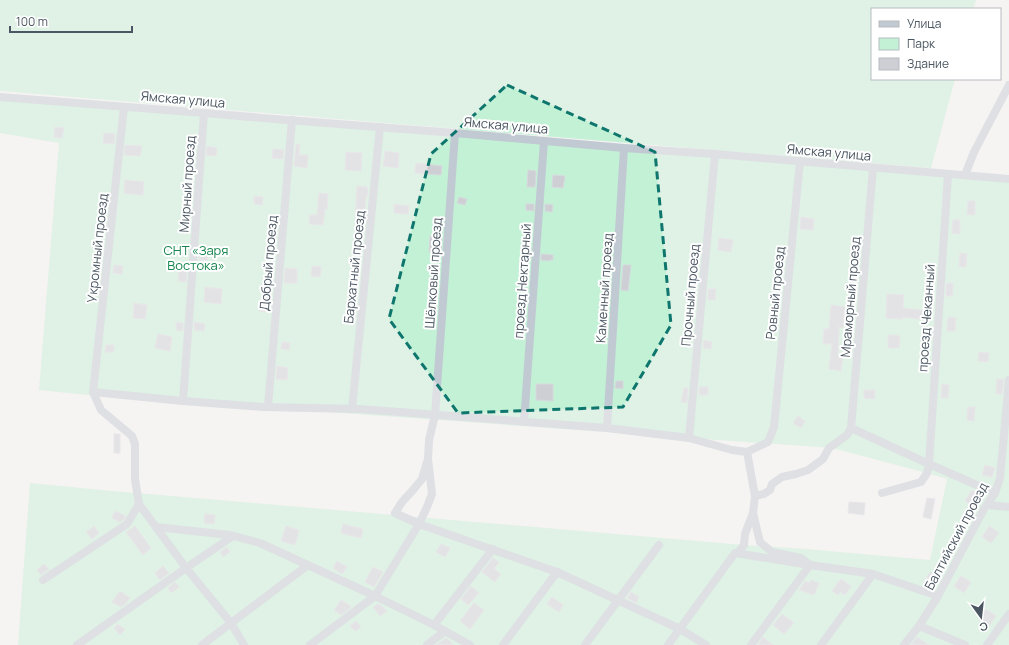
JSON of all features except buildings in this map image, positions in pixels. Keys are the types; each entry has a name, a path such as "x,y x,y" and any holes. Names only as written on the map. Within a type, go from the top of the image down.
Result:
{"street":[{"path":"965,175 974,152 1009,85"},
{"name":"Ямская улица","path":"0,97 1009,179"},
{"name":"Укромный проезд","path":"94,392 124,107"},
{"name":"Мирный проезд","path":"183,401 204,113"},
{"name":"Добрый проезд","path":"268,407 292,120"},
{"name":"Бархатный проезд","path":"352,409 380,127"},
{"name":"Шёлковый проезд","path":"428,460 429,440 435,415 455,133"},
{"name":"проезд Нектарный","path":"524,422 544,141"},
{"name":"Каменный проезд","path":"607,428 624,148"},
{"name":"Прочный проезд","path":"689,438 715,154"},
{"name":"Ровный проезд","path":"747,452 768,442 774,427 800,161"},
{"name":"Мраморный проезд","path":"851,428 873,168"},
{"name":"проезд Чеканный","path":"929,464 948,174"},
{"name":"Балтийский проезд","path":"904,645 919,626 938,596 994,492 1000,478 1009,380"},
{"path":"244,645 231,623 186,568 139,504 135,479 135,444 132,436 101,410 94,392 183,401 268,407 352,409 607,428 689,438 732,450 747,452 755,496 754,513 760,542 772,552 801,558 810,565"},
{"path":"755,496 764,494 770,490 772,484 782,477 808,470 823,459 829,448 847,435 851,428 994,492"},
{"path":"310,645 375,596 419,524 427,507 432,494 428,460"},
{"path":"428,460 422,479 402,502 396,513 419,524 557,572 680,629 706,645"},
{"path":"882,493 921,482 927,473 929,464"},
{"path":"43,580 127,524 139,504"},
{"path":"987,505 1009,507"},
{"path":"668,645 736,553 744,545 745,534 754,513"},
{"path":"156,527 233,536 260,543 375,596 434,625 470,645"},
{"path":"77,645 233,536"},
{"path":"585,645 659,545"},
{"path":"434,625 493,549"},
{"path":"736,553 873,574 938,596"},
{"path":"202,645 308,565"},
{"path":"751,645 810,565"},
{"path":"503,645 557,572"},
{"path":"821,645 873,574"},
{"path":"987,645 1009,614"},
{"path":"919,626 965,645"},
{"path":"427,645 445,631"}],"highlighted area":[{"path":"507,85 655,152 671,325 623,407 458,413 389,319 431,154"}],"green space":[{"path":"0,0 976,0 973,8 871,8 871,80 955,80 931,168 0,91"},
{"name":"СНТ «Заря Востока»","path":"0,97 1009,179 1009,645 18,645 30,483 930,560 947,479 832,448 88,395 39,390 59,143 0,133"}]}
